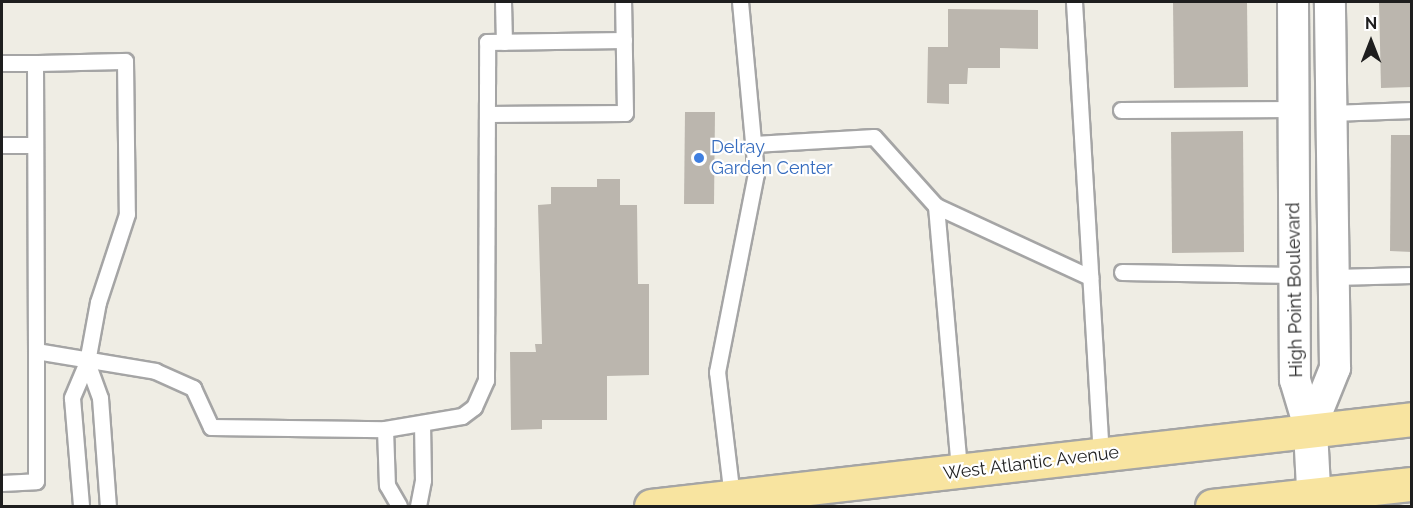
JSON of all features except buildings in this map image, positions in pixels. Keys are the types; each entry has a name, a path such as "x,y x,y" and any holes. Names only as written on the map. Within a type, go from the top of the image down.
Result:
{"main road":[{"name":"West Atlantic Avenue","path":"651,507 1412,419"},
{"path":"1212,507 1314,501 1412,484"}],"street":[{"name":"High Point Boulevard","path":"1293,2 1295,380 1310,430"},
{"name":"High Point Boulevard","path":"1310,430 1335,368 1330,2"},
{"path":"1310,430 1314,501"}],"lane":[{"path":"503,2 504,42"},
{"path":"487,114 625,113 623,2"},
{"path":"732,497 717,372 756,174 740,2"},
{"path":"1074,2 1101,454"},
{"path":"36,351 87,362 155,371 193,388 211,427 385,429 422,425 462,416 474,407 486,380 487,42 624,40"},
{"path":"2,63 125,61 127,214 98,302 87,362 72,398 81,507"},
{"path":"2,483 36,481 34,63"},
{"path":"1121,110 1294,109"},
{"path":"1331,113 1412,110"},
{"path":"754,144 874,137 936,206 1090,277"},
{"path":"2,145 34,145"},
{"path":"936,206 959,471"},
{"path":"1122,272 1294,275"},
{"path":"1334,277 1412,275"},
{"path":"87,362 100,398 108,507"},
{"path":"418,507 423,480 422,425"},
{"path":"385,429 387,484 399,507"}],"place":[{"name":"Delray Garden Center","path":"699,158"}]}
